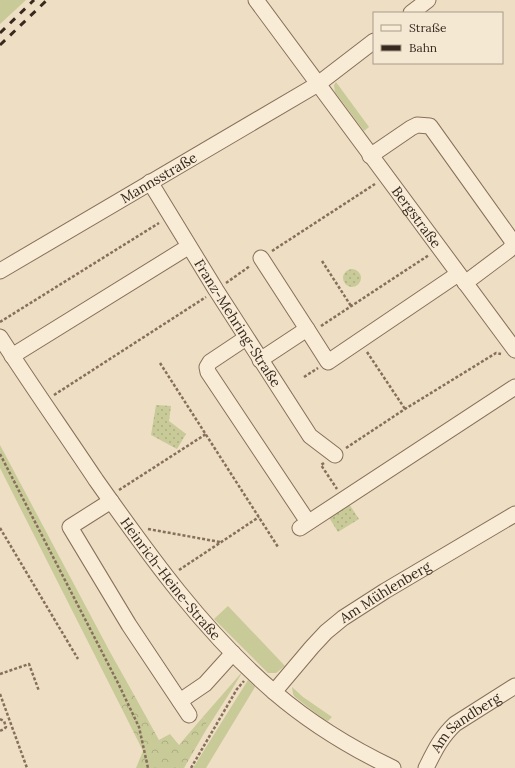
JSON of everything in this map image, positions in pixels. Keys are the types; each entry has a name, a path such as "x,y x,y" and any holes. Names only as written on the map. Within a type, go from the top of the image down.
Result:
{"street":[{"name":"Bergstraße","path":"256,0 514,350"},
{"path":"412,12 428,0"},
{"name":"Mannsstraße","path":"0,271 318,84 373,42"},
{"path":"261,258 328,362 510,250 513,242 430,126 417,125 410,128 370,156"},
{"name":"Franz-Mehring-Straße","path":"150,182 188,246 310,436 335,455"},
{"path":"12,356 188,246"},
{"path":"260,360 308,331"},
{"name":"Heinrich-Heine-Straße","path":"0,337 134,535 166,578 233,653 274,692 326,730 393,768"},
{"path":"246,338 210,362 207,367 208,372 304,525 515,387"},
{"path":"110,499 70,527 129,625 189,715"},
{"name":"Am Mühlenberg","path":"274,692 312,647 326,632 343,618 385,591 515,514"},
{"path":"180,701 206,684 233,653"},
{"name":"Am Sandberg","path":"426,768 437,746 455,724 515,686"}],"path":[{"path":"43,402 216,290 261,258 386,177"},
{"path":"0,322 171,216"},
{"path":"308,331 351,306 439,248"},
{"path":"322,261 351,306"},
{"path":"360,341 405,409"},
{"path":"343,499 321,465 405,409 496,353 505,355 514,350"},
{"path":"160,363 278,547"},
{"path":"110,499 206,434"},
{"path":"0,454 139,727 148,768"},
{"path":"166,578 259,517"},
{"path":"0,528 78,659"},
{"path":"134,535 144,528 220,542"},
{"path":"0,674 29,664 40,691"},
{"path":"191,768 237,689 252,672"},
{"path":"0,694 27,768"},
{"path":"0,719 6,723 10,722"},
{"path":"0,731 4,729 6,723"}],"green space":[{"path":"0,0 26,0 0,24"},
{"path":"336,82 369,127 364,131 335,92 334,85"},
{"path":"352,269 358,272 361,278 358,284 352,287 346,284 343,278 346,272"},
{"path":"156,405 171,406 169,421 186,434 177,449 151,435"},
{"path":"0,445 133,693 121,707 0,468"},
{"path":"349,504 359,519 338,532 328,516"},
{"path":"228,606 285,666 276,673 268,673 214,619"},
{"path":"243,671 206,730 205,719 202,718"},
{"path":"248,680 255,687 206,768 193,768"},
{"path":"292,687 303,697 332,717 328,721 323,719 295,697"},
{"path":"133,693 159,740 170,734 179,745 202,718 205,719 206,730 184,768 136,768 143,751 121,707"}],"railway":[{"path":"0,33 34,0"},
{"path":"0,45 47,0"}]}
